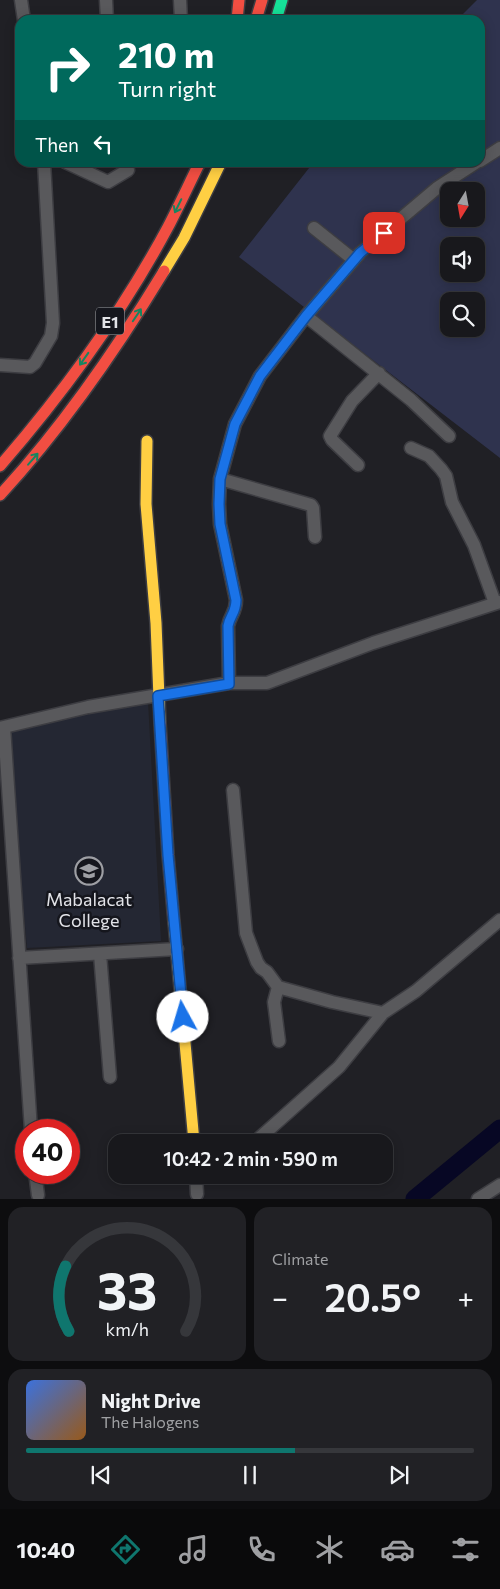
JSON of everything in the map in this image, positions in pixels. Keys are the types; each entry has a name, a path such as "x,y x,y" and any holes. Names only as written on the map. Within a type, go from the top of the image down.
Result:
{"main road":[{"path":"238,15 239,0"},
{"path":"258,15 262,0"},
{"path":"278,15 282,0"},
{"name":"E1","path":"0,466 41,417 81,364 124,301 167,228 198,167"},
{"name":"E1","path":"0,495 36,454 90,385 184,238 220,167"},
{"path":"147,441 146,504 156,623 158,696 168,855 193,1134"}],"street":[{"path":"21,0 23,15"},
{"path":"106,0 107,15"},
{"path":"180,0 181,15"},
{"path":"485,158 500,148"},
{"path":"0,365 30,367 35,363 51,336 53,323 44,167"},
{"path":"76,167 108,182 128,170"},
{"path":"229,684 228,626 229,620 236,608 236,600 220,524 219,504 220,479 235,424 260,376 306,316 354,260 437,188 470,167"},
{"path":"314,228 354,260"},
{"path":"306,316 379,373 449,436"},
{"path":"358,465 330,436 352,401 379,373"},
{"path":"30,1119 2,727 88,707 229,684 272,681 373,644 497,603 474,545 452,502 446,476 429,456 411,448"},
{"path":"220,479 311,505 313,508 315,537"},
{"path":"233,790 246,934 257,962 278,987 332,1002 383,1013"},
{"path":"264,1134 339,1067 383,1013 416,991 500,920"},
{"path":"20,958 177,949"},
{"path":"100,954 110,1077"},
{"path":"278,987 274,1002 279,1041"},
{"path":"37,1184 38,1194"},
{"path":"196,1184 197,1194"},
{"path":"478,1199 500,1185"}],"shaded area":[{"path":"477,0 500,0 500,458 239,257 310,167 485,167 485,15 462,15"},
{"name":"Mabalacat College","path":"148,702 161,941 27,948 7,730"}],"waterway":[{"path":"415,1199 500,1129"}],"traffic: fast":[{"path":"278,15 282,0"}],"traffic: slow":[{"path":"164,271 184,238 219,167"},
{"path":"147,441 146,504 156,623 160,723"},
{"path":"174,922 193,1134"}],"traffic: jam":[{"path":"238,15 239,0"},
{"path":"258,15 262,0"},
{"path":"0,466 47,410 112,321 168,227 198,167"},
{"path":"0,495 88,387 164,271"},
{"path":"160,723 174,922"}],"place":[{"name":"Mabalacat College","path":"89,871"}],"route":[{"path":"183,1017 168,855 158,696 229,684 228,626 229,620 236,608 236,600 220,524 219,504 220,479 235,424 260,376 306,316 360,253 384,233"}]}
